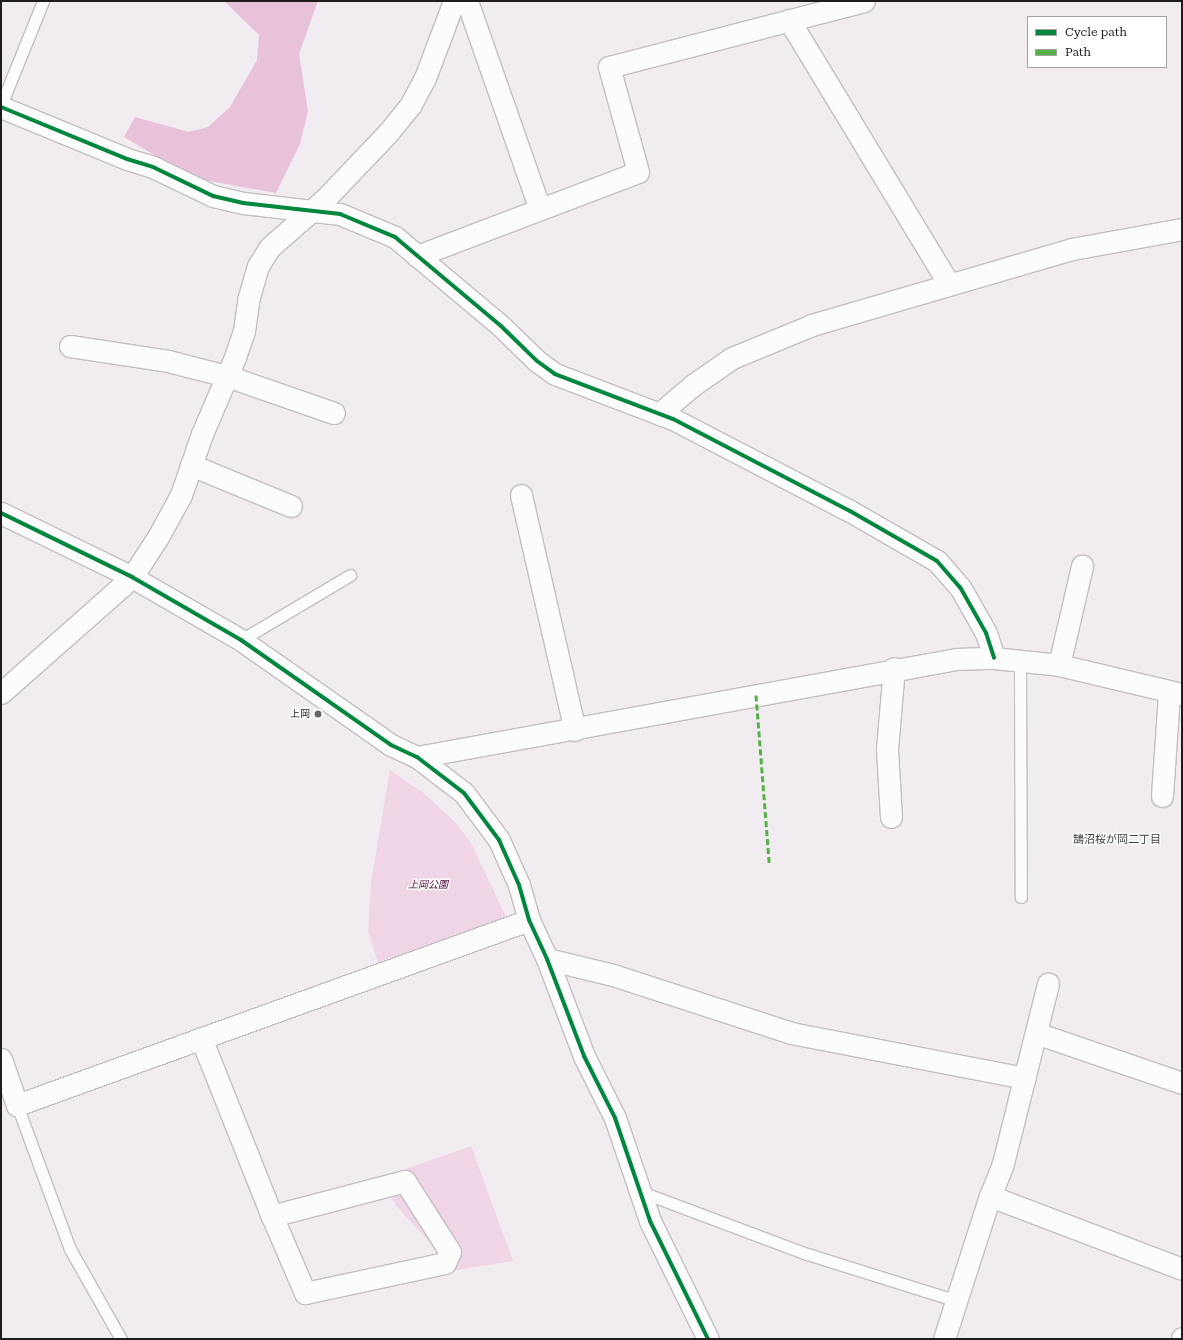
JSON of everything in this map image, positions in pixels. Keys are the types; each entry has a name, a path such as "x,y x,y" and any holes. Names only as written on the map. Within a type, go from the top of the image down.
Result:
{"street":[{"path":"1,693 132,577 172,514 244,331 249,297 258,266 270,247 309,211 325,199 387,134 410,106 425,78 454,1"},
{"path":"466,1 540,209"},
{"path":"417,256 638,172 609,67 864,1"},
{"path":"789,20 949,284"},
{"path":"1,106 153,167 213,196 243,203 340,214 371,225 395,237 500,326 537,361 555,374 659,414 794,481 902,540 937,561 963,592 986,633 994,658"},
{"path":"659,414 692,385 732,358 773,339 949,284 1072,249 1182,229"},
{"path":"70,346 168,362 227,376 334,413"},
{"path":"191,465 291,506"},
{"path":"521,495 575,730"},
{"path":"1,512 132,577 241,640 391,745 417,757 464,793 499,840 519,885 529,920 547,959 584,1056 615,1118 638,1191 708,1339"},
{"path":"1060,665 1082,566"},
{"path":"417,757 575,730 894,668 956,659 994,658 1020,662 1060,665 1176,693 1162,796"},
{"path":"891,817 887,749 894,668"},
{"path":"1,1059 16,1104 529,920"},
{"path":"547,959 613,975 791,1033 1025,1078"},
{"path":"944,1339 990,1196 1003,1163 1048,984"},
{"path":"1036,1033 1182,1083"},
{"path":"201,1038 272,1216 305,1293 445,1263 450,1252 405,1181 272,1216"},
{"path":"990,1196 1182,1269"}],"lane":[{"path":"1,106 43,1"},
{"path":"241,640 350,575"},
{"path":"1020,662 1021,897"},
{"path":"16,1104 70,1249 121,1339"},
{"path":"638,1191 806,1254 957,1301"}],"green space":[{"name":"上岡公園","path":"390,770 422,792 454,821 470,841 507,919 378,962 368,931 371,883"},
{"path":"471,1146 513,1261 456,1270 445,1263 427,1239 397,1207 380,1178"}],"shaded area":[{"path":"224,1 318,1 299,54 308,111 300,144 276,193 193,178 124,137 135,117 189,132 208,127 230,107 257,60 259,35"}],"marked path":[{"path":"756,695 769,862"}],"cycle path":[{"path":"1,107 127,159 153,167 213,196 243,203 340,214 395,237 501,326 537,361 555,374 673,419 850,511 937,561 960,587 986,633 994,658"},
{"path":"1,513 132,577 241,640 391,745 417,757 464,793 499,840 519,885 529,920 547,959 584,1056 615,1118 650,1221 708,1339"}],"place":[{"name":"上岡","path":"318,714"}],"district":[{"name":"鵠沼桜が岡二丁目","path":"1117,840"}]}
